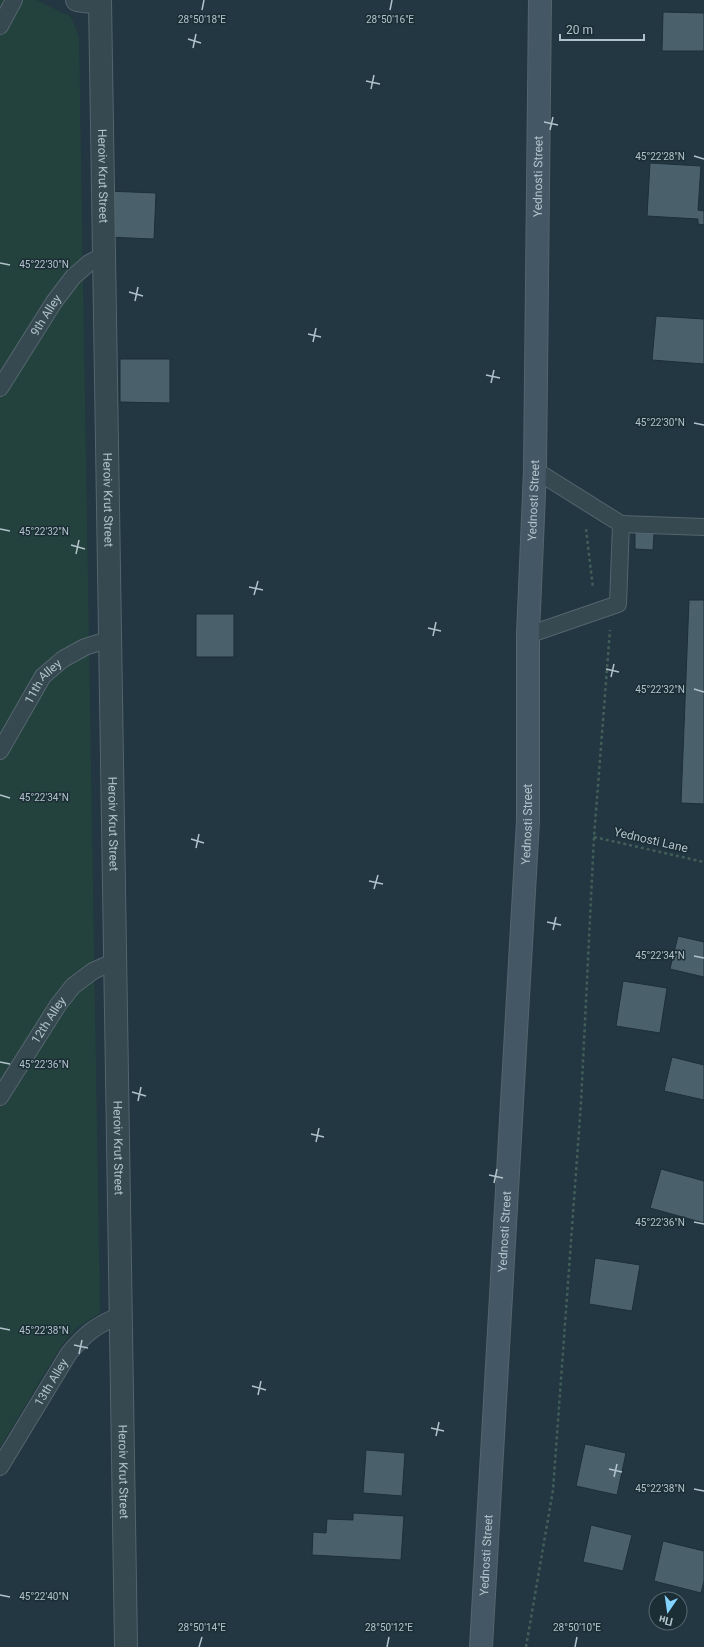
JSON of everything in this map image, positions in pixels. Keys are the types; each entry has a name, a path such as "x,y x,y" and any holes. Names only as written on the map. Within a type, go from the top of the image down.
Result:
{"main road":[{"name":"Yednosti Street","path":"481,1647 528,821 528,635 535,470 540,0"}],"street":[{"path":"77,0 100,2"},
{"name":"Heroiv Krut Street","path":"100,2 126,1647"}],"lane":[{"path":"0,26 14,0"},
{"name":"9th Alley","path":"0,388 54,302 73,277 89,263 104,255"},
{"path":"535,470 621,524 704,527"},
{"path":"528,635 618,604 621,524"},
{"name":"11th Alley","path":"0,751 43,676 68,656 85,647 110,639"},
{"name":"12th Alley","path":"0,1097 58,1005 73,986 93,971 115,961"},
{"name":"13th Alley","path":"0,1467 69,1353 83,1336 101,1324 121,1315"}],"path":[{"path":"586,525 594,595"},
{"path":"526,1647 553,1490 581,1103 594,837 610,626"},
{"name":"Yednosti Lane","path":"594,837 704,862"}],"green space":[{"path":"0,0 36,0 71,17 79,38 100,1313 76,1328 61,1346 0,1447"}],"building":[{"path":"663,12 704,13 704,51 662,51"},
{"path":"650,163 701,166 698,210 704,211 704,225 698,224 698,219 647,216"},
{"path":"107,191 156,193 154,239 106,237"},
{"path":"656,316 704,319 704,364 652,360"},
{"path":"120,359 170,359 170,403 120,402"},
{"path":"635,532 654,533 653,550 635,549"},
{"path":"689,600 704,600 704,804 681,803"},
{"path":"196,614 234,614 234,657 196,657"},
{"path":"678,936 704,942 704,977 670,969"},
{"path":"623,981 667,988 660,1033 616,1026"},
{"path":"672,1057 704,1065 704,1100 664,1091"},
{"path":"661,1169 704,1181 704,1223 650,1208"},
{"path":"595,1258 640,1265 632,1311 589,1304"},
{"path":"585,1444 626,1453 617,1495 576,1486"},
{"path":"366,1450 405,1453 402,1496 363,1493"},
{"path":"353,1513 404,1516 401,1560 312,1555 313,1532 326,1533 327,1519 353,1520"},
{"path":"591,1525 632,1535 623,1571 583,1562"},
{"path":"663,1541 704,1551 704,1581 701,1593 654,1581"}]}
